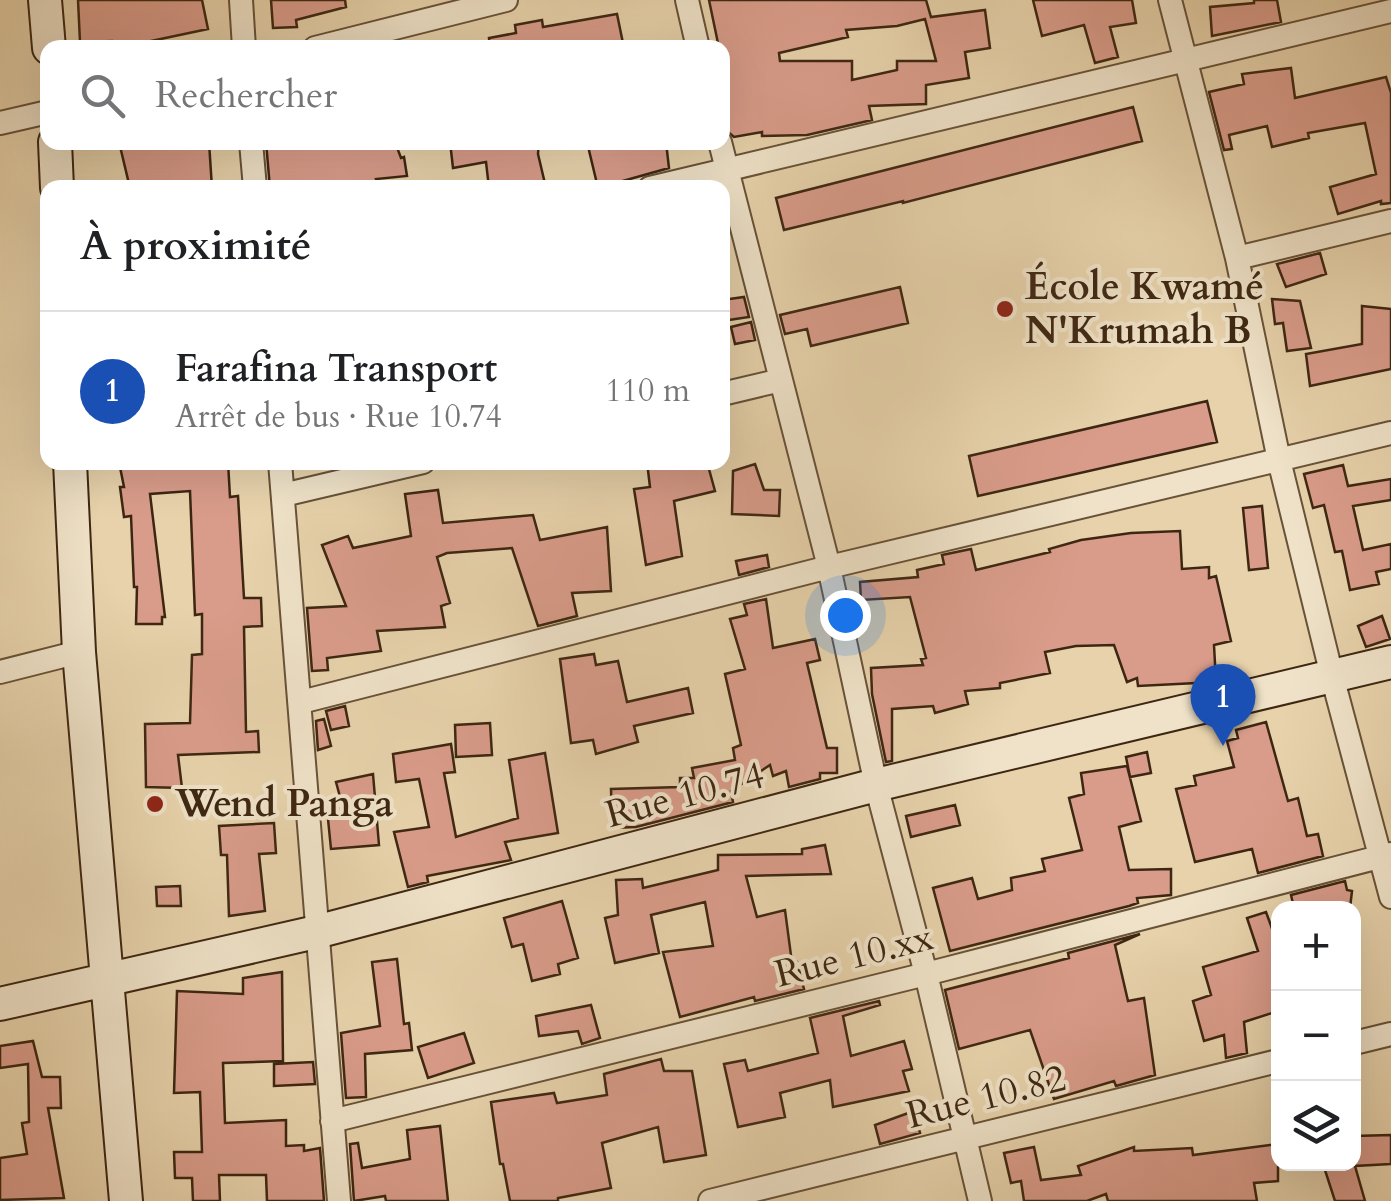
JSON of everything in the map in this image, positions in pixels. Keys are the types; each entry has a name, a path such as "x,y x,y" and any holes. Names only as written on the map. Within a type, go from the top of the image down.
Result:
{"main road":[{"path":"45,0 48,40"},
{"path":"55,150 57,180"},
{"path":"70,470 79,652 126,1201"},
{"name":"Rue 10.74","path":"0,1004 316,932 876,786 1391,662"}],"street":[{"path":"240,0 243,40"},
{"path":"346,40 506,0"},
{"path":"687,0 696,40"},
{"path":"1170,0 1238,258 1279,460 1332,676 1386,855 1391,897"},
{"path":"680,180 1391,11"},
{"path":"0,124 40,114"},
{"path":"252,150 254,180"},
{"path":"722,150 729,180"},
{"path":"730,183 829,567 876,786 980,1201"},
{"path":"1238,258 1391,221"},
{"path":"730,392 781,380"},
{"path":"301,702 829,567 1391,433"},
{"path":"281,470 339,1201"},
{"path":"283,495 389,470"},
{"path":"0,672 79,652"},
{"name":"Rue 10.xx","path":"332,1121 1386,855"},
{"path":"1361,1041 1391,1034"},
{"name":"Rue 10.82","path":"710,1201 1271,1064"}],"building":[{"path":"78,0 202,0 208,29 156,40 80,40"},
{"path":"271,0 345,0 346,7 296,20 297,27 273,28"},
{"path":"709,0 926,0 931,17 985,10 990,48 965,52 969,78 926,85 926,104 869,106 872,120 807,135 762,136 762,132 734,137 730,134 730,40 717,40","holes":["925,19 936,61 897,61 897,70 852,80 852,61 780,61 779,53 848,37 846,30 897,26"]},
{"path":"1033,0 1132,0 1136,23 1110,27 1118,57 1095,63 1084,25 1042,36"},
{"path":"1277,0 1281,22 1212,36 1210,7"},
{"path":"617,14 622,40 489,40 516,33 515,25 542,20 543,27"},
{"path":"1291,68 1295,98 1386,77 1391,93 1391,203 1381,201 1338,214 1330,187 1376,174 1365,123 1308,133 1309,138 1272,147 1267,126 1229,135 1232,149 1224,150 1209,92 1244,84 1242,74"},
{"path":"1133,107 1142,141 784,230 776,198"},
{"path":"121,150 210,150 211,180 128,180"},
{"path":"267,150 398,150 404,157 407,176 376,180 269,180"},
{"path":"451,150 538,150 544,180 488,180 486,162 453,168"},
{"path":"589,150 667,150 669,168 626,180 596,180"},
{"path":"1320,253 1326,274 1286,287 1277,264"},
{"path":"900,287 908,323 811,346 807,329 785,334 780,315"},
{"path":"744,297 749,317 730,320 730,299"},
{"path":"1272,299 1300,301 1311,348 1287,351 1283,323 1275,324"},
{"path":"1362,306 1391,309 1391,369 1310,386 1306,354 1362,344"},
{"path":"751,322 755,340 735,344 731,327"},
{"path":"1207,401 1217,442 978,496 969,456"},
{"path":"755,464 764,490 780,490 779,516 732,514 733,471"},
{"path":"1343,465 1348,486 1391,479 1391,500 1353,506 1363,550 1391,544 1391,569 1376,572 1379,584 1350,590 1342,551 1335,552 1324,505 1313,508 1304,474"},
{"path":"121,470 228,470 230,497 238,496 244,598 261,598 262,626 244,627 246,732 258,731 259,752 178,755 182,788 146,787 145,724 190,723 192,655 202,654 202,614 195,615 190,491 150,494 165,617 162,624 136,624 131,516 124,517 120,487 124,487"},
{"path":"648,470 709,470 715,491 674,501 682,556 646,565 634,489 650,487"},
{"path":"438,490 443,523 533,515 540,540 607,527 611,591 572,593 577,616 538,626 512,548 447,553 437,557 450,603 441,606 445,627 377,631 381,651 327,658 328,670 312,671 307,608 346,606 322,545 348,536 353,548 411,536 405,494"},
{"path":"1262,506 1268,568 1249,570 1243,508"},
{"path":"1180,531 1182,569 1209,567 1209,578 1216,576 1231,641 1214,645 1216,682 1138,686 1137,678 1127,682 1114,645 1045,652 1050,673 1000,683 1000,688 965,691 968,704 935,713 933,706 892,709 892,761 886,762 872,694 871,668 923,665 921,659 926,658 910,597 861,600 860,582 918,577 917,570 944,564 942,555 971,549 976,570 1050,552 1049,549 1081,540"},
{"path":"767,555 769,567 739,575 736,561"},
{"path":"766,599 773,648 815,639 820,660 807,663 827,748 837,748 837,773 820,773 820,779 789,787 786,771 773,776 770,765 731,791 733,802 636,827 612,828 611,789 680,787 680,778 694,778 692,768 735,760 733,748 741,745 725,674 745,669 730,619 747,615 744,604"},
{"path":"1382,616 1390,639 1366,647 1358,626"},
{"path":"594,654 596,665 618,661 627,702 688,688 693,713 634,726 638,742 596,754 593,740 571,743 560,659"},
{"path":"345,706 349,726 331,730 326,711"},
{"path":"324,719 331,746 318,750 316,721"},
{"path":"1266,722 1288,801 1298,798 1307,836 1318,834 1323,856 1258,873 1252,849 1195,862 1176,789 1196,785 1194,776 1234,767 1227,741 1238,738 1236,730"},
{"path":"490,723 492,755 456,757 455,725"},
{"path":"451,744 455,772 444,773 456,837 518,818 509,760 545,753 558,833 505,842 511,860 427,876 428,882 408,887 394,832 429,827 419,779 396,782 393,754"},
{"path":"1147,752 1151,773 1130,777 1126,757"},
{"path":"1127,766 1141,821 1119,827 1129,870 1171,869 1171,895 1137,898 1138,903 1129,906 950,951 933,888 972,878 978,899 1012,890 1011,878 1045,871 1042,859 1082,850 1069,798 1084,794 1081,773"},
{"path":"373,774 379,845 331,849 327,809 343,808 336,782"},
{"path":"955,805 960,825 911,837 906,816"},
{"path":"274,823 276,853 259,854 265,911 229,916 227,855 221,855 219,826"},
{"path":"825,845 831,874 746,876 757,917 785,910 792,963 797,962 804,989 755,1001 754,997 680,1017 663,952 713,946 705,902 651,915 659,953 615,963 605,918 618,915 616,880 642,879 643,888 718,870 718,855 802,854 802,849"},
{"path":"1345,881 1347,890 1352,891 1351,901 1292,901 1291,895"},
{"path":"180,886 181,906 157,906 156,887"},
{"path":"562,901 578,958 558,964 560,974 532,981 523,944 512,947 504,918"},
{"path":"1266,912 1271,926 1271,1013 1244,1022 1247,1053 1226,1058 1224,1035 1204,1041 1193,1001 1211,995 1203,967 1258,951 1247,918"},
{"path":"1140,934 1115,945 1128,1001 1144,998 1155,1075 1116,1086 1114,1081 1054,1099 1030,1030 959,1049 945,990 1069,958 1068,953"},
{"path":"397,959 404,1024 409,1023 412,1050 365,1054 366,1097 346,1098 341,1033 380,1026 372,962"},
{"path":"282,972 283,1061 223,1063 225,1123 286,1120 286,1146 304,1145 304,1151 320,1148 324,1201 267,1201 266,1175 219,1175 220,1201 193,1201 192,1178 175,1178 174,1152 202,1152 200,1092 174,1093 177,991 243,994 243,978"},
{"path":"879,1001 880,1005 843,1016 851,1056 904,1041 912,1069 903,1071 909,1091 833,1107 830,1080 780,1093 785,1117 738,1127 724,1064 745,1060 748,1071 818,1053 810,1018"},
{"path":"591,1005 600,1038 582,1044 578,1031 539,1036 536,1016"},
{"path":"464,1033 474,1063 428,1078 418,1047"},
{"path":"33,1041 42,1077 60,1077 61,1108 48,1108 64,1198 0,1200 0,1158 27,1154 22,1123 29,1122 28,1064 0,1068 0,1046"},
{"path":"661,1059 664,1071 692,1071 706,1155 664,1162 658,1127 602,1143 611,1188 558,1201 510,1201 491,1102 554,1093 557,1103 607,1095 604,1074"},
{"path":"313,1062 315,1084 274,1086 274,1064"},
{"path":"914,1111 920,1133 880,1144 875,1125"},
{"path":"440,1126 448,1201 386,1201 385,1196 354,1201 350,1144 358,1143 362,1168 410,1159 407,1130"},
{"path":"1391,1135 1391,1164 1361,1166 1361,1136"},
{"path":"1271,1145 1271,1171 1278,1171 1278,1181 1254,1183 1257,1201 1108,1201 1106,1194 1087,1201 1024,1201 1021,1181 1011,1183 1004,1153 1034,1147 1041,1180 1081,1175 1078,1166 1134,1147 1134,1151 1192,1148 1193,1155"},
{"path":"1325,1171 1356,1171 1365,1201 1335,1201"}],"place":[{"name":"École Kwamé N'Krumah B","path":"1005,309"},
{"name":"Farafina Transport","path":"1223,746"},
{"name":"Wend Panga","path":"155,804"}]}
